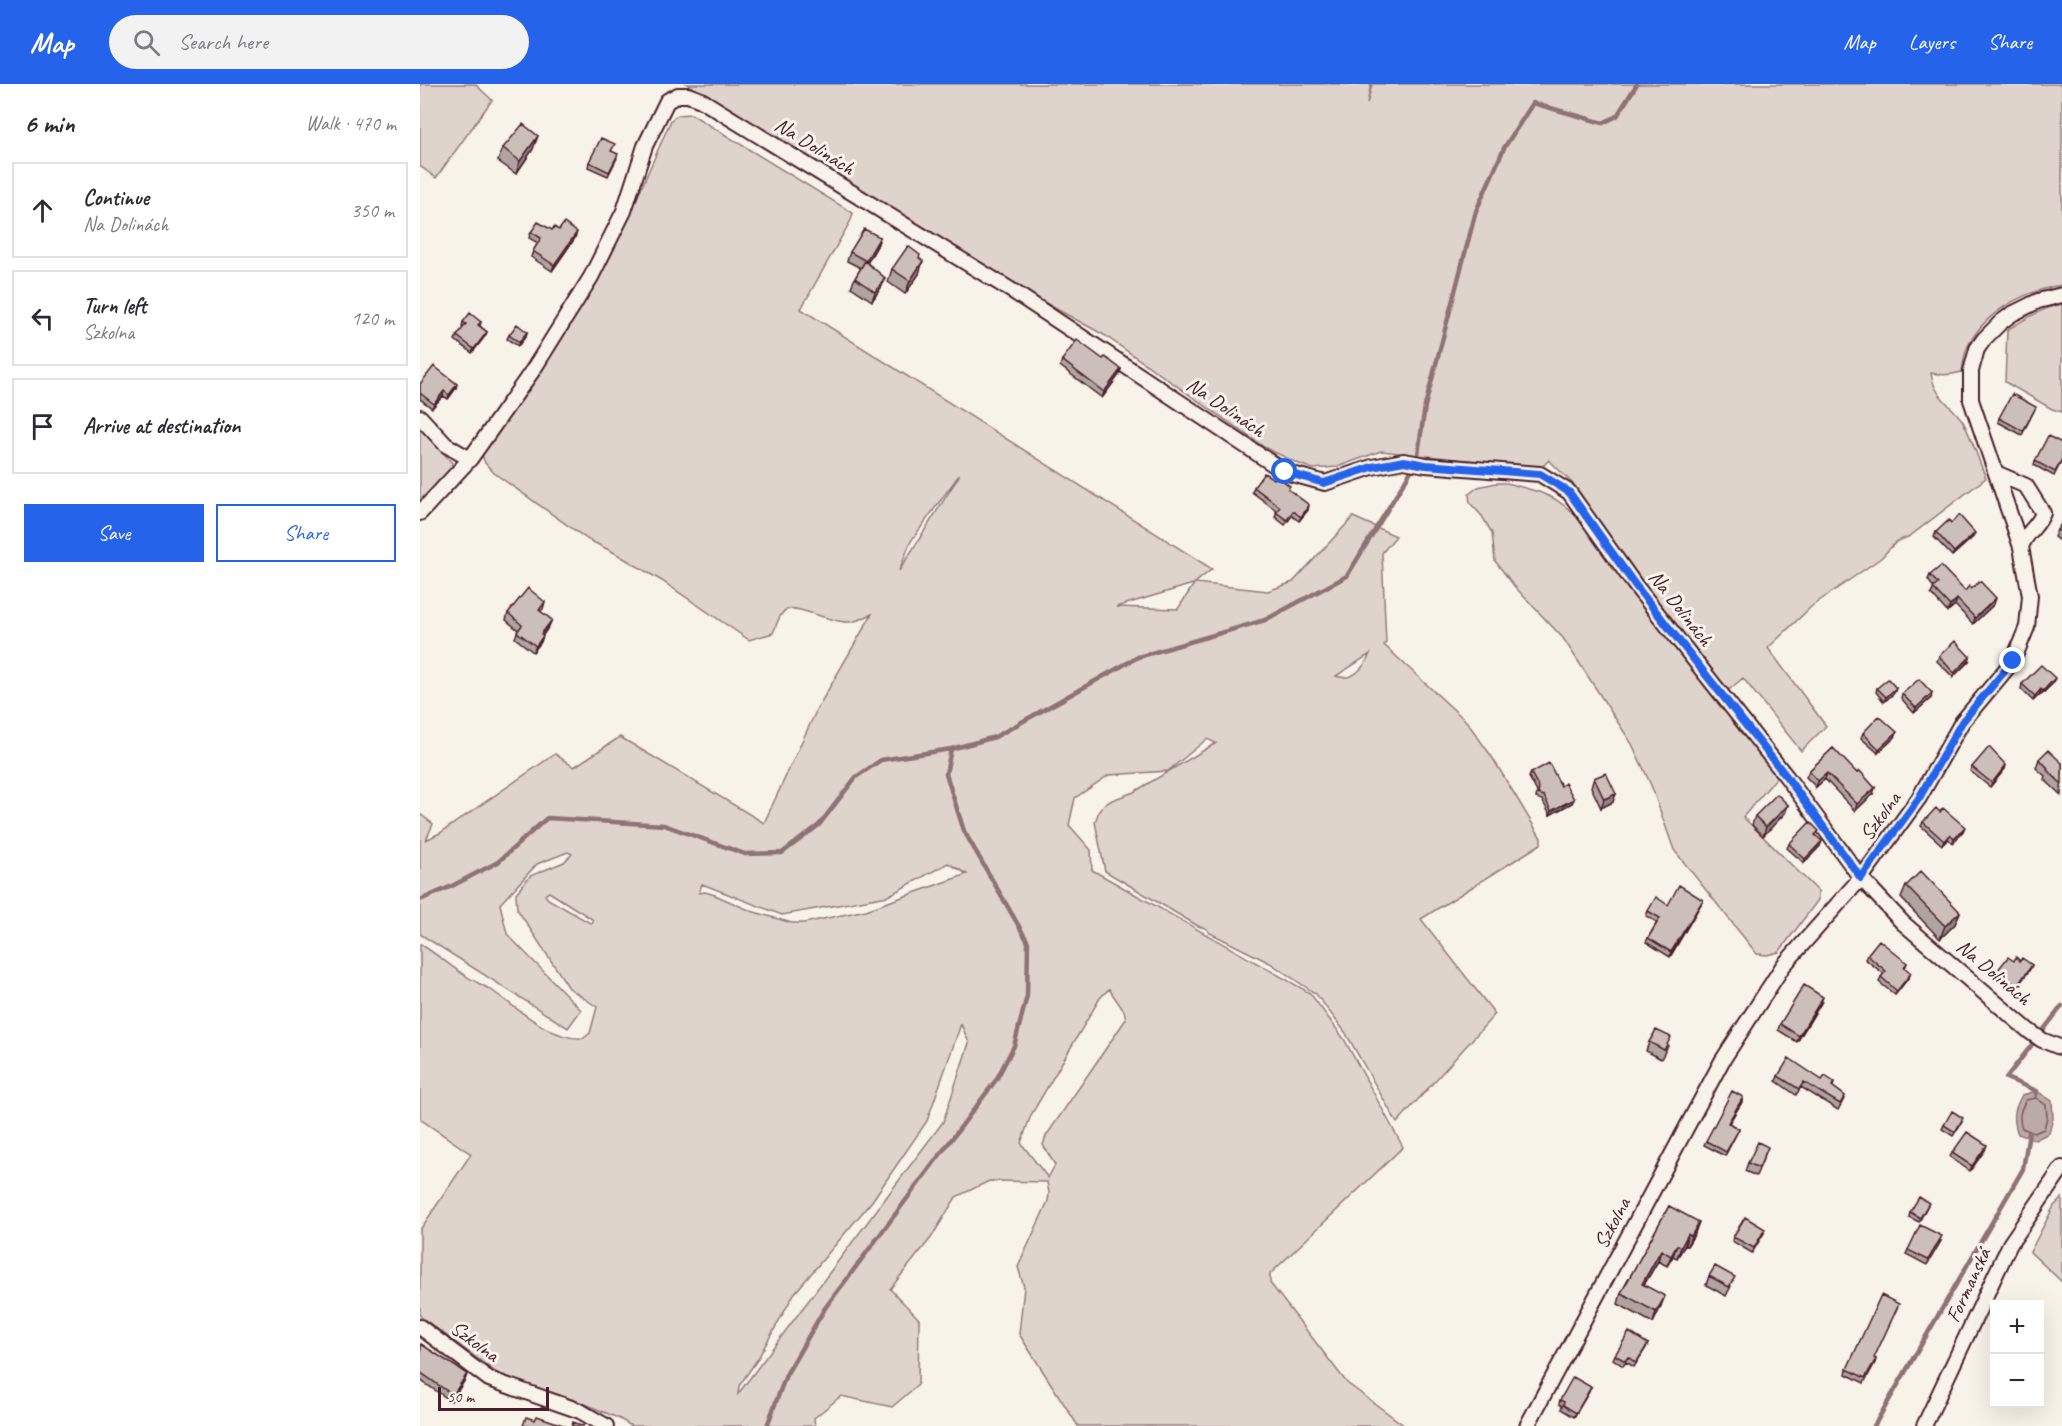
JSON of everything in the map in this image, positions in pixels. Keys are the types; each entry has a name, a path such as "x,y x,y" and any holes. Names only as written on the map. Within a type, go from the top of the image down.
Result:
{"street":[{"name":"Na Dolinách","path":"420,513 470,459 533,370 591,277 624,211 645,146 667,101 678,95 688,95 701,100 1014,292 1285,472 1324,483 1372,467 1404,461 1426,465 1540,474 1569,492 1635,585 1786,776 1861,878 1903,923 2030,1031 2042,1040 2062,1048"},
{"name":"Szkolna","path":"1527,1426 1722,1061 1783,966 1861,878 1919,798 1962,722 2013,661 2027,627 2031,596 2021,547 1971,400 1970,381 1973,360 1984,339 2012,314 2038,302 2062,295"},
{"path":"420,417 446,445 470,459"},
{"path":"1996,473 2026,486 2043,513 2040,521 2025,535 2021,547"},
{"name":"Formanská","path":"1924,1426 2010,1244 2062,1168"},
{"name":"Szkolna","path":"420,1327 489,1379 580,1411 606,1426"}],"shaded area":[{"path":"420,84 475,84 492,100 436,178 420,166"},
{"path":"687,84 1371,84 1367,104 1372,84 2062,84 2062,285 2020,298 1995,314 1974,335 1964,357 1962,372 1946,375 1931,373 1939,394 1962,420 1986,478 1910,536 1896,542 1881,558 1812,606 1768,648 1826,726 1801,751 1743,678 1725,693 1676,631 1572,483 1549,460 1541,468 1381,451 1337,467 1313,469 1297,463 1264,447 1104,335 1042,301"},
{"path":"691,114 853,213 801,309 1212,569 1195,583 1268,591 1293,582 1353,517 1396,536 1382,553 1386,643 1384,645 1467,722 1492,757 1541,838 1541,844 1421,919 1495,1014 1397,1123 1345,1032 1316,994 1270,963 1210,933 1105,871 1095,822 1104,805 1134,792 1216,743 1207,739 1168,771 1109,775 1075,798 1069,825 1091,850 1092,870 1310,993 1344,1039 1403,1147 1270,1274 1270,1283 1347,1383 1405,1426 1078,1426 1019,1334 1024,1287 1018,1267 1048,1201 1047,1182 989,1181 956,1197 931,1238 890,1289 919,1319 918,1385 892,1407 841,1396 814,1418 815,1426 631,1426 583,1403 501,1376 420,1316 420,1230 471,1154 420,1119 420,944 466,976 494,992 536,1023 560,1034 572,1038 584,1038 590,1033 597,1007 569,988 517,909 516,893 530,876 564,862 572,854 568,852 537,864 500,904 507,934 581,1010 568,1028 420,934 420,814 433,824 426,840 440,833 555,754 574,767 620,737 764,823 817,709 872,614 857,621 846,622 798,609 787,609 780,616 773,633 749,640 662,581 587,539 494,473 485,463 482,455 544,366 589,291 633,207 671,120 678,115","holes":["959,475 899,571 911,541","1193,584 1194,584 1178,609 1116,607","1370,654 1358,672 1342,677 1336,676","948,863 967,874 866,910 804,923 792,923 751,911 715,895 699,893 702,884 782,915 888,896","549,892 592,919 593,922 590,923 548,899 545,895","1109,989 1124,1011 1126,1019 1046,1136 1043,1145 1055,1165 1048,1178 1021,1143 1031,1115 1100,998","961,1024 969,1043 943,1122 738,1394 739,1386 757,1360 794,1294 872,1201 927,1121"]},
{"path":"2062,304 2062,412 2052,409 2005,382 2007,330 2040,311"},
{"path":"420,425 452,463 451,471 420,504"},
{"path":"1507,483 1539,492 1555,499 1574,513 1594,536 1656,623 1778,776 1743,817 1818,891 1818,900 1779,952 1767,955 1757,954 1674,850 1651,785 1632,744 1563,638 1515,587 1495,561 1492,533 1482,516 1470,503 1469,494 1478,487"},
{"path":"2062,1198 2062,1282 2030,1252 2054,1206"}],"water":[{"path":"2037,1091 2052,1101 2053,1118 2049,1133 2035,1140 2018,1134 2015,1118 2017,1105 2022,1095"}],"building":[{"path":"523,124 538,136 520,161 503,148"},
{"path":"601,138 615,144 611,151 618,154 609,172 589,162"},
{"path":"538,222 552,230 554,227 559,230 564,223 577,232 554,265 533,251 541,238 531,232"},
{"path":"864,229 880,237 866,261 850,252"},
{"path":"908,246 920,255 919,258 923,261 910,281 892,269"},
{"path":"865,261 885,278 875,292 855,278"},
{"path":"470,313 481,322 478,325 487,332 474,349 457,336 466,324 463,322"},
{"path":"517,324 527,332 519,342 509,335"},
{"path":"1077,340 1121,369 1104,392 1062,360"},
{"path":"434,366 457,384 449,395 444,391 434,404 420,393 420,384"},
{"path":"2012,394 2036,407 2023,431 1999,418"},
{"path":"2048,436 2062,443 2062,459 2055,472 2035,461"},
{"path":"1264,473 1274,479 1276,476 1290,486 1288,489 1309,505 1301,517 1293,511 1287,520 1276,512 1280,507 1254,487"},
{"path":"1959,515 1975,533 1954,552 1936,532 1949,520 1951,523"},
{"path":"2062,523 2062,533 2057,530"},
{"path":"1941,566 1965,591 1969,586 1971,589 1980,581 1996,598 1975,618 1957,599 1950,606 1933,588 1938,584 1930,575"},
{"path":"528,588 545,602 539,610 552,620 541,634 543,636 536,646 517,632 522,625 508,613"},
{"path":"1955,641 1970,657 1954,673 1939,656"},
{"path":"2041,665 2055,678 2035,696 2022,684"},
{"path":"1888,679 1896,688 1886,697 1877,688"},
{"path":"1919,679 1932,693 1916,708 1902,694"},
{"path":"1879,716 1897,732 1879,749 1863,733"},
{"path":"1989,747 2006,765 1992,783 1972,767"},
{"path":"1833,748 1857,773 1860,771 1875,788 1857,804 1827,773 1818,781 1809,771"},
{"path":"2048,750 2062,763 2062,784 2039,759"},
{"path":"1549,763 1561,786 1565,783 1574,799 1551,811 1544,796 1538,794 1539,788 1531,773"},
{"path":"1606,773 1616,794 1604,799 1594,778"},
{"path":"1777,794 1788,805 1766,827 1755,816"},
{"path":"1936,808 1940,812 1943,808 1965,827 1954,838 1950,834 1944,841 1923,822"},
{"path":"1810,822 1819,831 1815,835 1822,841 1805,859 1789,844"},
{"path":"1921,871 1960,912 1945,926 1906,886"},
{"path":"1679,885 1703,900 1671,952 1648,938 1660,918 1648,911 1656,897 1668,905"},
{"path":"1879,940 1907,963 1904,967 1911,973 1897,991 1881,977 1886,971 1867,955"},
{"path":"2008,957 2014,961 2016,957 2020,961 2022,958 2032,965 2017,986 1997,971"},
{"path":"1804,985 1823,997 1799,1036 1780,1024"},
{"path":"1656,1030 1671,1037 1664,1050 1649,1042"},
{"path":"1789,1058 1822,1080 1825,1076 1834,1082 1832,1086 1845,1096 1840,1104 1804,1082 1799,1089 1778,1076"},
{"path":"1732,1091 1743,1097 1728,1123 1739,1129 1726,1152 1706,1141"},
{"path":"1952,1111 1963,1118 1955,1132 1944,1125"},
{"path":"1967,1132 1987,1145 1972,1166 1952,1153"},
{"path":"1758,1142 1768,1147 1759,1168 1748,1163"},
{"path":"1919,1197 1929,1203 1920,1218 1910,1212"},
{"path":"1669,1206 1699,1222 1691,1236 1688,1234 1681,1247 1677,1245 1671,1256 1661,1250 1642,1284 1665,1296 1656,1312 1621,1293"},
{"path":"1745,1217 1765,1229 1754,1248 1733,1237"},
{"path":"1920,1225 1942,1236 1928,1260 1908,1250"},
{"path":"1715,1266 1735,1277 1729,1287 1709,1276"},
{"path":"1881,1295 1899,1304 1874,1358 1876,1359 1865,1378 1847,1369"},
{"path":"1629,1332 1648,1344 1636,1363 1628,1357 1625,1361 1615,1355"},
{"path":"421,1344 467,1374 453,1395 420,1372"},
{"path":"1573,1377 1591,1387 1576,1413 1563,1405 1564,1402 1560,1400"},
{"path":"537,1416 566,1426 523,1426 526,1417 535,1420"},
{"path":"573,1422 584,1426 572,1426"}],"waterway":[{"path":"420,900 498,862 547,818 664,825 745,854 782,853 819,825 856,777 881,760 951,749 995,737 1138,657 1265,620 1347,576 1417,461 1425,406 1476,211 1504,148 1533,103 1603,123 1617,116 1637,84"},
{"path":"767,1426 786,1375 825,1308 996,1080 1014,1046 1027,996 1028,942 964,831 946,774 951,749"},
{"path":"2036,1095 2037,1091 2006,1078 2062,1006"},
{"path":"1874,1426 2023,1169 2029,1133"}],"route":[{"path":"1285,472 1324,483 1372,467 1404,461 1426,465 1540,474 1569,492 1635,585 1786,776 1861,878 1919,798 1962,722 2013,661"}]}
